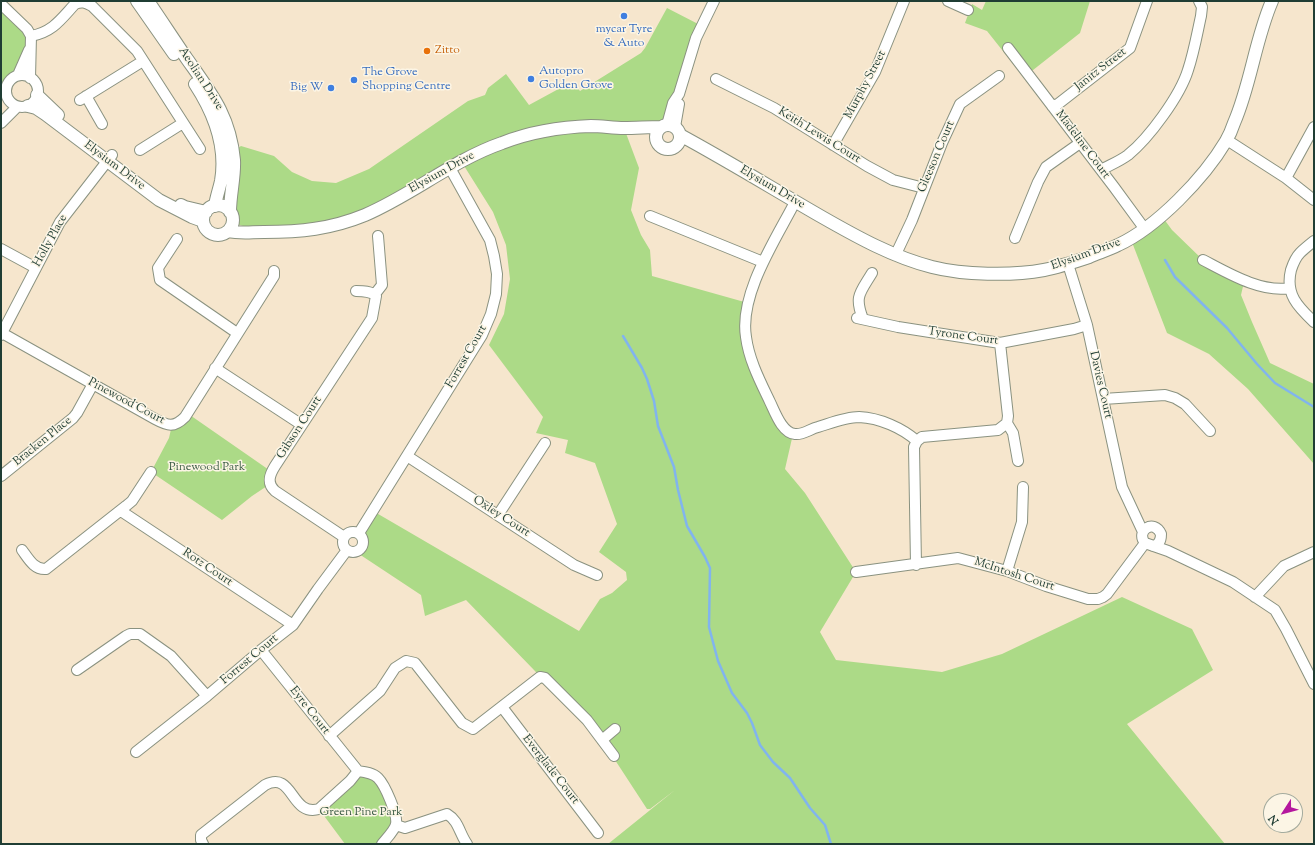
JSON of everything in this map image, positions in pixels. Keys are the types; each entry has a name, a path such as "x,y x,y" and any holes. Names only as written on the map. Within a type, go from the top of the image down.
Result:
{"street":[{"name":"Aeolian Drive","path":"137,1 201,94 216,123 222,164 221,181 208,213"},
{"name":"Aeolian Drive","path":"148,1 215,99 224,117 234,160 231,216"},
{"path":"656,140 656,135 672,132 673,103 679,94 696,38 714,1"},
{"name":"Murphy Street","path":"833,145 875,72 904,1"},
{"path":"948,1 968,10"},
{"name":"Janitz Street","path":"1052,106 1058,104 1130,48 1147,1"},
{"path":"1102,170 1127,156 1141,143 1165,113 1183,83 1188,70 1201,16 1202,7 1200,1"},
{"name":"Elysium Drive","path":"1264,1 1264,20"},
{"name":"Elysium Drive","path":"228,231 251,234 263,232 287,233 307,231 345,222 380,208 450,168 491,147 533,133 555,129 580,127 624,128 672,132 883,250 932,267 990,274 1025,273 1045,270 1068,264 1119,244 1164,213 1191,187 1211,163 1227,140 1242,105 1264,20 1272,1"},
{"path":"18,75 31,40 52,28 75,4 85,2 92,6 136,51 200,150"},
{"path":"1,4 27,29 31,40 30,78"},
{"name":"Madeline Court","path":"1008,48 1016,63 1102,170 1144,228"},
{"path":"102,124 83,98 143,61"},
{"path":"1,123 23,106 35,100 38,95 36,84 30,78 24,75 18,75 12,78 6,86 5,91 9,101 23,106"},
{"name":"Gleeson Court","path":"896,254 912,220 960,104 999,76"},
{"name":"Keith Lewis Court","path":"716,79 774,108 892,180 924,188"},
{"name":"Elysium Drive","path":"38,95 55,112 110,158"},
{"path":"1,116 9,101"},
{"name":"Elysium Drive","path":"23,106 36,108 185,207 208,213"},
{"path":"140,150 183,123"},
{"path":"1286,178 1314,127"},
{"name":"Elysium Drive","path":"624,128 656,140 664,149 672,148 672,132"},
{"path":"1227,140 1286,178 1314,200"},
{"path":"1015,238 1038,182 1046,167 1080,143"},
{"name":"Holly Place","path":"2,334 60,222 110,158"},
{"name":"Forrest Court","path":"359,533 482,335 491,314 496,294 497,274 490,240 450,168"},
{"path":"795,202 764,262 750,295 745,318 746,337 757,376 783,427 793,434 802,434 811,429 858,417 886,424 906,432 917,441"},
{"path":"220,206 226,208 231,216 231,227 222,235 210,233 206,229 208,213 220,206"},
{"name":"Elysium Drive","path":"231,216 245,227 263,232"},
{"path":"650,216 764,262"},
{"name":"Gibson Court","path":"344,537 275,491 270,484 270,475 372,318 376,298 375,294 382,285 378,236"},
{"path":"176,239 158,268 160,280 237,333"},
{"path":"1314,241 1299,254 1293,264 1290,288 1294,299 1304,313 1314,322"},
{"path":"1,250 36,268"},
{"path":"1203,260 1244,282 1280,290 1290,288"},
{"name":"Davies Court","path":"1068,264 1087,325 1122,487 1130,506 1147,529"},
{"name":"Pinewood Court","path":"2,334 163,424 177,424 185,417 274,276 274,271"},
{"name":"Tyrone Court","path":"872,273 857,297 860,319 898,327 1000,343 1074,329 1087,325"},
{"path":"356,291 367,291 375,294"},
{"path":"1000,343 1008,416 1007,423 1013,433 1018,461"},
{"path":"216,368 302,425"},
{"name":"Bracken Place","path":"1,476 73,418 93,384"},
{"path":"1103,399 1165,395 1175,398 1185,404 1210,431"},
{"path":"916,565 914,447 917,441 922,437 998,430 1007,423"},
{"path":"498,516 545,443"},
{"name":"Oxley Court","path":"407,456 574,565 597,574"},
{"path":"22,550 38,568 46,568 132,501 150,472"},
{"path":"1008,571 1022,522 1023,487"},
{"name":"Rotz Court","path":"121,511 293,625"},
{"path":"1153,543 1161,534 1155,527 1147,529 1142,538 1168,552 1233,582 1275,610 1286,628 1314,684"},
{"path":"351,532 359,533 364,540 360,551 352,552 347,550 343,545 344,537 351,532"},
{"name":"McIntosh Court","path":"856,572 916,565 958,558 1008,571 1046,586 1088,599 1098,599 1107,594 1153,543"},
{"name":"Forrest Court","path":"136,752 293,625 347,550"},
{"path":"1255,597 1284,566 1314,552"},
{"path":"76,670 126,636 130,634 140,634 171,656 207,696"},
{"name":"Eyre Court","path":"261,650 358,771"},
{"path":"329,736 380,691 395,668 406,661 415,663 462,723 473,729 540,677 545,678 577,710 614,756"},
{"name":"Everglade Court","path":"502,707 598,833"},
{"path":"602,740 615,729"},
{"path":"203,844 201,835 265,784 276,780 282,783 302,806 313,810 319,809 350,781 358,771 369,773 378,778 383,784 396,816 396,825 382,844"},
{"path":"396,825 405,828 447,814 456,821 466,844"}],"green space":[{"path":"986,1 1090,1 1080,33 1028,74 1018,62 1014,65 987,31 965,23 972,4 982,10"},
{"path":"1,8 21,28 27,43 25,53 16,73 10,76 5,83 4,93 1,91"},
{"path":"667,8 702,26 667,125 624,128 639,168 631,210 641,235 650,250 652,276 748,303 746,337 772,405 793,434 785,469 805,493 856,572 820,632 836,660 942,672 1002,654 1122,597 1192,629 1213,670 1127,724 1225,844 608,844 675,790 650,809 647,809 602,740 466,600 425,616 421,595 356,552 362,548 362,536 373,511 579,631 600,599 612,593 627,580 626,572 599,552 617,524 595,463 565,453 568,440 536,433 543,417 489,345 504,314 510,279 506,245 493,212 461,161 350,221 263,232 233,223 230,212 232,152 241,146 274,156 292,172 312,181 336,183 369,169 468,101 485,95 488,88 506,74 529,105 564,86 575,85 580,91 641,53"},
{"path":"1161,215 1172,230 1203,260 1244,282 1241,295 1270,363 1314,384 1314,464 1248,389 1209,354 1167,333 1130,237"},
{"name":"Pinewood Park","path":"187,413 272,472 270,484 222,520 151,472 169,438 172,425"},
{"name":"Green Pine Park","path":"358,771 377,778 396,816 382,844 345,844 319,809"}],"waterway":[{"path":"1165,260 1175,277 1227,328 1275,383 1314,407"},
{"path":"623,336 647,379 654,401 658,426 674,467 687,526 710,568 709,627 718,661 732,693 747,713 760,745 773,762 790,778 810,808 825,825 831,844"}],"place":[{"name":"mycar Tyre & Auto","path":"624,16"},
{"name":"Zitto","path":"427,51"},
{"name":"Autopro Golden Grove","path":"531,79"},
{"name":"The Grove Shopping Centre","path":"354,80"},
{"name":"Big W","path":"331,88"}]}
